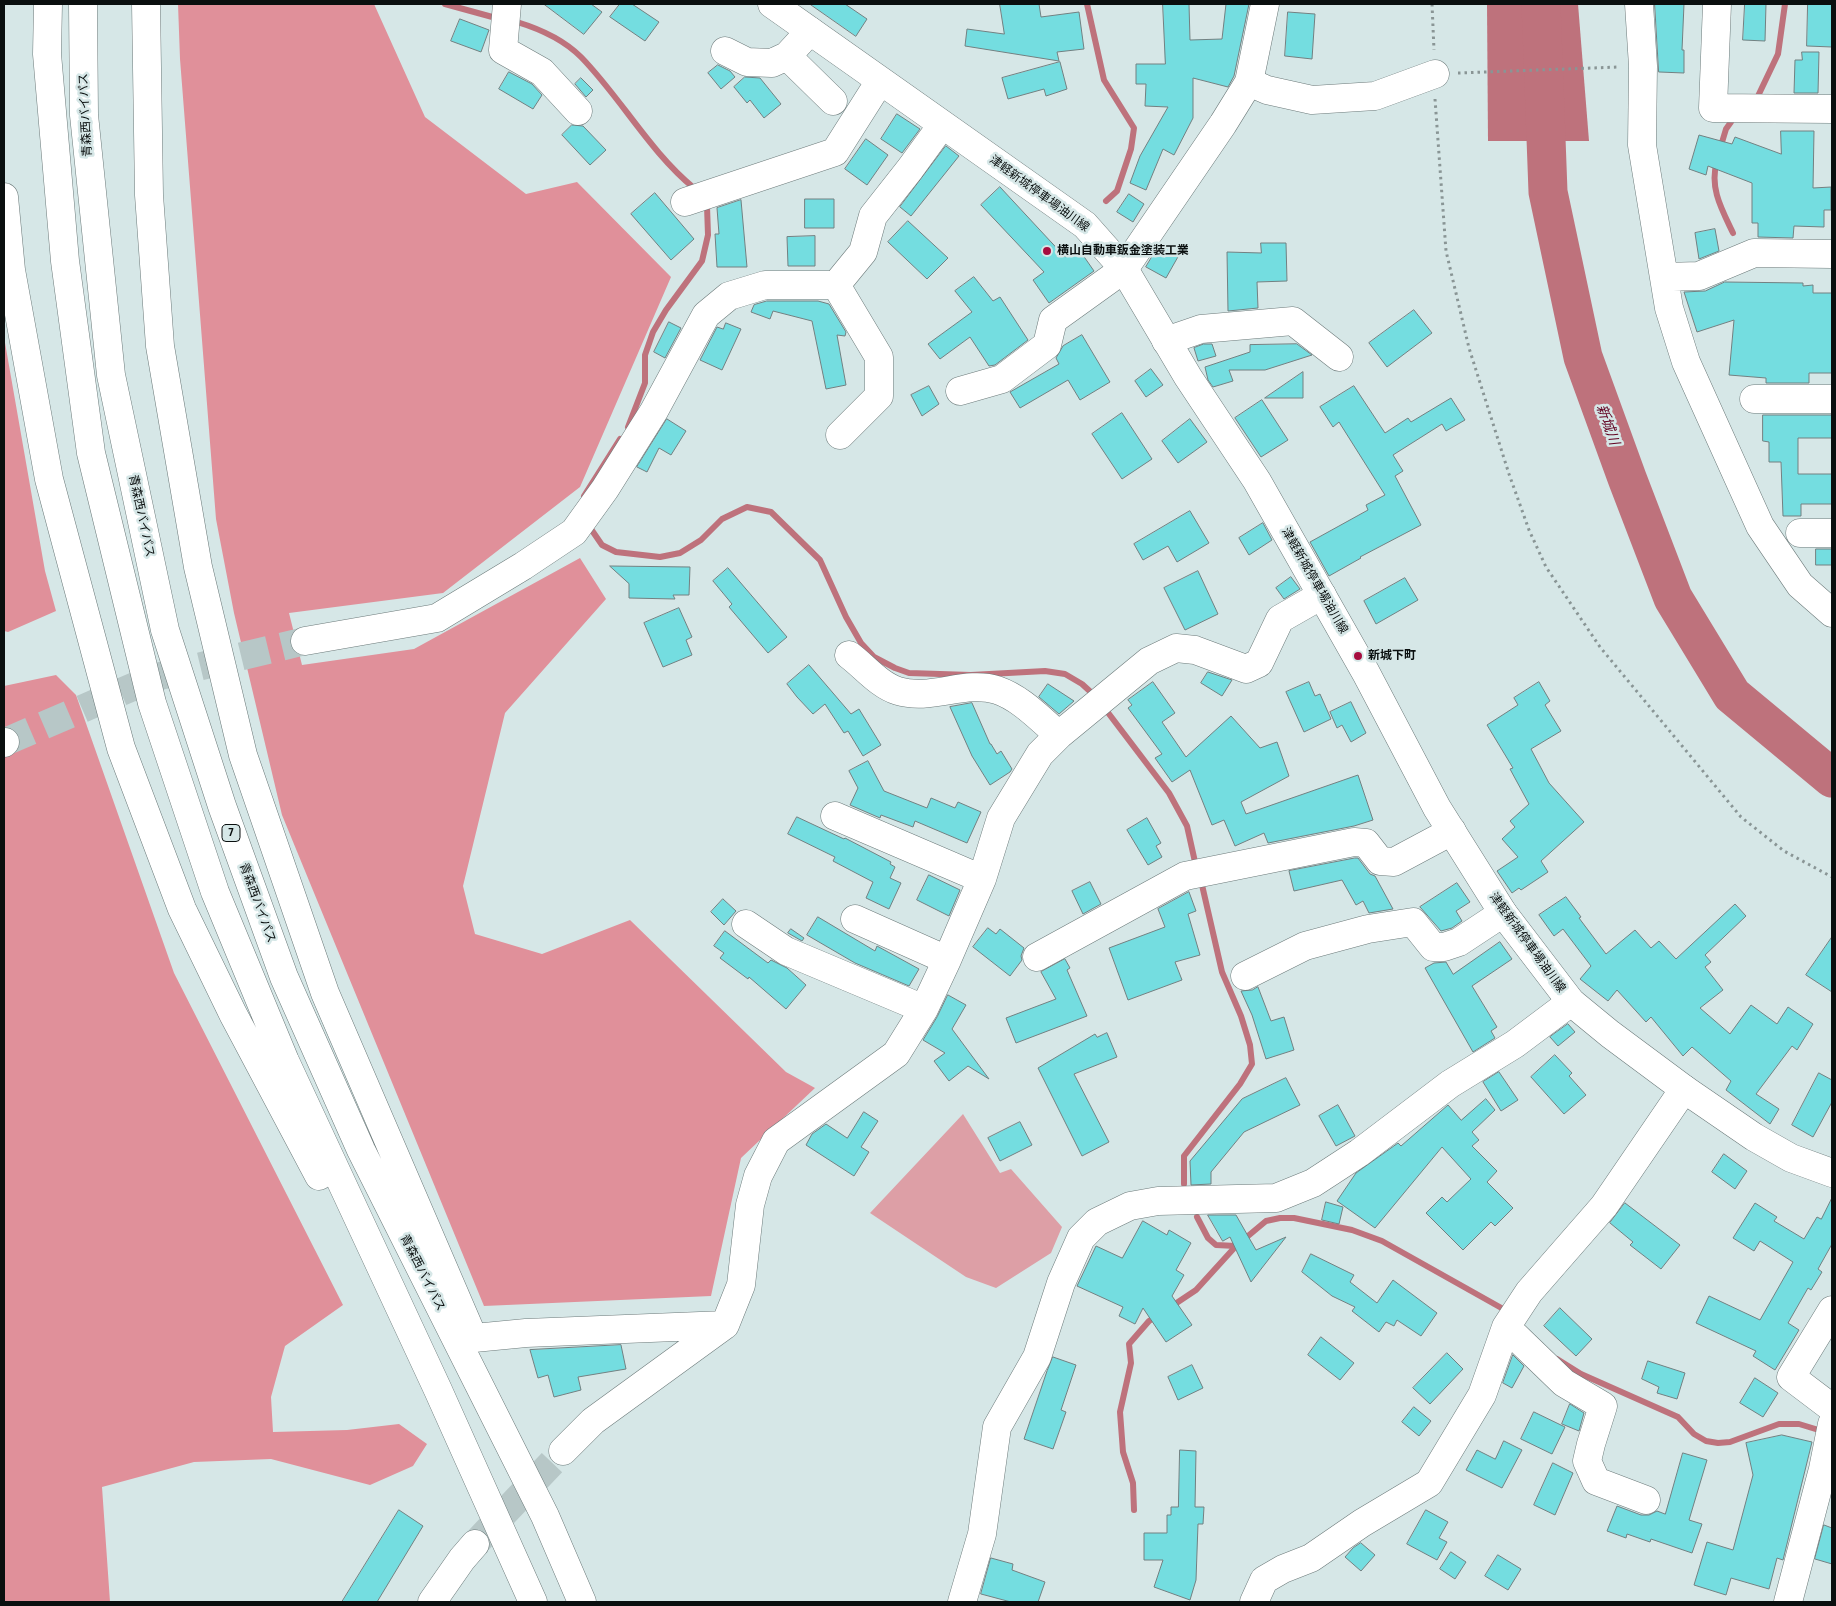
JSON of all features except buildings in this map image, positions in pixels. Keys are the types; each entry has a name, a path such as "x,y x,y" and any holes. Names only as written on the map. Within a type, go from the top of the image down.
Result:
{"main road":[{"path":"48,4 48,54 65,261 91,453 152,703 215,892 284,1061 438,1390 533,1602"},
{"name":"青森西バイパス","path":"83,4 84,115 111,374 166,630 222,806 284,977 361,1150 545,1516 582,1602"},
{"path":"146,4 149,195 160,346 198,567 243,755 325,993 474,1338 545,1516"},
{"path":"508,4 503,50 542,72 578,111"},
{"name":"津軽新城停車場油川線","path":"772,4 1085,225 1124,268 1188,377 1257,481 1366,673 1438,808 1503,913 1571,1002 1610,1034 1684,1089 1754,1138 1791,1158 1832,1172"},
{"path":"960,391 1002,379 1047,344 1053,320 1124,268 1223,124 1249,82 1265,4"},
{"path":"1639,4 1633,66 1642,145 1668,308 1686,362 1760,526 1800,585 1832,613"},
{"path":"1717,4 1712,108 1832,109"},
{"path":"725,51 747,62 772,63 787,56 810,31"},
{"path":"787,56 833,101"},
{"path":"1249,82 1268,90 1312,100 1375,96 1444,73"},
{"path":"685,202 835,152 880,81"},
{"path":"836,285 863,252 873,216 942,125"},
{"path":"4,197 11,270 49,479 122,748 182,909 233,1014 348,1230 438,1390"},
{"path":"1664,277 1699,276 1754,253 1832,254"},
{"path":"305,641 437,618 523,566 574,532 605,489 654,411 706,315 729,296 765,285 836,285"},
{"path":"836,285 879,357 879,396 840,436"},
{"path":"1166,341 1201,329 1293,320 1339,357"},
{"path":"1754,399 1832,399"},
{"path":"1800,533 1832,533"},
{"path":"563,1451 593,1421 724,1325 741,1285 750,1205 758,1176 776,1141 896,1054 924,1009 947,960 982,879 1001,818 1040,754 1059,734 1149,661 1176,648 1195,650 1246,669 1259,663 1280,618 1322,595"},
{"path":"849,655 881,682 899,691 926,694 979,687 996,690 1012,696 1059,734"},
{"path":"835,816 982,879"},
{"path":"1037,957 1185,876 1354,842 1366,843 1380,861 1394,862 1452,831"},
{"path":"1245,976 1305,946 1368,929 1413,922 1433,947 1444,947 1459,942 1503,913"},
{"path":"855,919 947,960"},
{"path":"746,924 786,951 924,1009"},
{"path":"962,1602 982,1534 997,1427 1037,1357 1061,1283 1081,1238 1097,1222 1130,1206 1158,1201 1276,1198 1313,1183 1359,1153 1450,1084 1516,1044 1571,1002"},
{"path":"1254,1602 1264,1580 1283,1569 1312,1558 1362,1523 1429,1483 1482,1395 1506,1327 1529,1292 1604,1206 1684,1089"},
{"path":"1832,1310 1791,1377 1832,1408"},
{"path":"474,1338 526,1332 724,1325"},
{"path":"1506,1327 1564,1383 1603,1406 1587,1461 1596,1481 1646,1500"},
{"path":"1788,1602 1832,1424"},
{"path":"432,1602 462,1559 476,1544"}],"path":[{"path":"1432,4 1444,73 1435,109 1446,251 1469,348 1509,474 1546,566 1600,647 1741,817 1784,851 1832,877"},
{"path":"1444,73 1633,66"}],"shaded area":[{"path":"178,4 374,4 425,117 526,194 577,182 671,277 580,487 443,593 289,613 302,665 414,649 580,558 606,599 505,713 463,886 475,934 542,954 630,920 786,1072 815,1088 741,1158 711,1296 484,1306 282,815 234,613 216,519 180,59"},
{"path":"1487,4 1578,4 1589,141 1488,141"},
{"path":"4,337 45,571 56,611 8,632 4,631"},
{"path":"56,675 76,695 174,973 343,1305 285,1346 271,1397 273,1432 347,1430 399,1424 427,1444 413,1466 370,1485 271,1459 194,1462 102,1487 110,1602 4,1602 4,686"},
{"path":"963,1114 1000,1173 1011,1169 1062,1227 1051,1253 996,1288 966,1277 870,1213"}],"waterway":[{"path":"445,4 496,18"},
{"path":"1087,4 1104,80 1134,128 1131,149 1117,191 1106,201"},
{"name":"新城川","path":"1541,4 1548,192 1583,357 1627,478 1673,598 1732,695 1832,778"},
{"path":"1758,96 1778,54 1785,4"},
{"path":"517,22 551,35 581,57 596,73 649,142 678,174 694,188"},
{"path":"1720,149 1726,129 1731,122"},
{"path":"1717,161 1715,171 1716,190 1721,207 1733,233"},
{"path":"628,427 645,383 645,355 653,332 666,310 702,261 708,235 707,206"},
{"path":"584,496 620,439"},
{"path":"591,529 602,545 616,552 660,557 680,553 701,540 722,519 747,507 771,512 820,560 846,617 861,643 874,657 909,673 971,675 1045,671 1065,674 1082,684 1094,695"},
{"path":"1106,710 1169,793 1187,826 1195,862"},
{"path":"1184,1184 1184,1156 1240,1084 1252,1064 1250,1045 1241,1016 1222,972 1202,885"},
{"path":"1197,1217 1208,1238 1216,1245 1236,1246"},
{"path":"1169,1308 1196,1290 1236,1246 1266,1221 1294,1218 1352,1230 1382,1241 1505,1310"},
{"path":"1134,1510 1133,1483 1123,1452 1120,1412 1131,1363 1129,1344 1149,1321 1157,1316"},
{"path":"1557,1359 1581,1374 1678,1417 1694,1434 1706,1441 1730,1442 1779,1424 1799,1424 1822,1431"}],"tunnel":[{"path":"5,742 156,677 305,641"},
{"path":"475,1544 563,1451"}],"place":[{"name":"横山自動車鈑金塗装工業","path":"1047,251"},
{"name":"新城下町","path":"1358,656"}]}
